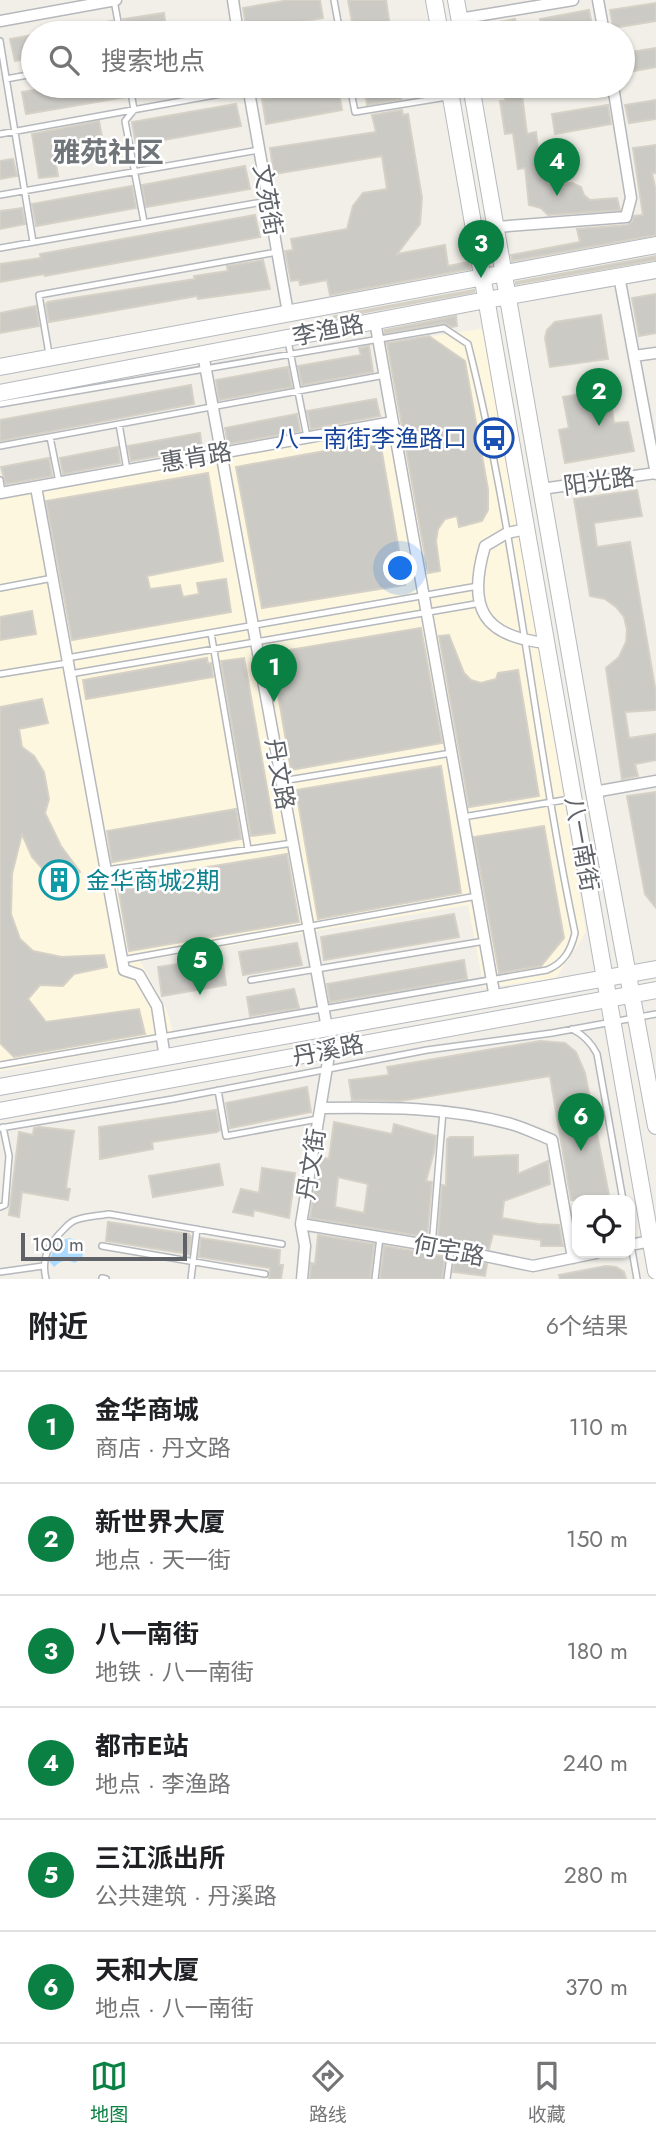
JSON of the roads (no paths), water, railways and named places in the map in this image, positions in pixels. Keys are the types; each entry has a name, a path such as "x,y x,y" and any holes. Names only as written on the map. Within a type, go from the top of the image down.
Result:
{"main road":[{"path":"434,0 438,21"},
{"path":"456,0 459,21"},
{"name":"八一南街","path":"450,98 656,1271"},
{"name":"八一南街","path":"473,98 594,792 656,1126"},
{"name":"李渔路","path":"0,367 656,245"},
{"name":"李渔路","path":"0,393 289,346 375,321 656,270"},
{"name":"丹溪路","path":"0,1087 656,969"},
{"name":"丹溪路","path":"1,1122 330,1049 656,990"}],"street":[{"path":"0,21 74,4 115,0"},
{"path":"233,0 236,21"},
{"path":"482,21 573,0"},
{"path":"598,0 602,21"},
{"name":"文苑街","path":"250,98 288,313"},
{"path":"496,227 626,217 631,198 615,98"},
{"path":"619,276 656,473"},
{"path":"375,321 495,998"},
{"path":"634,356 656,353"},
{"name":"丹文路","path":"204,361 327,1028"},
{"name":"惠肯路","path":"1,493 393,422"},
{"name":"阳光路","path":"541,489 656,473"},
{"path":"36,487 124,970 139,975 157,1006 165,1058"},
{"path":"527,529 507,533 485,546 478,570 478,586 488,622 504,634 547,643"},
{"path":"594,792 656,781"},
{"name":"丹文街","path":"302,1279 305,1246 301,1224 330,1049"},
{"path":"320,1113 383,1107 443,1111 513,1124 552,1140 572,1252"},
{"name":"何宅路","path":"301,1224 451,1249 533,1266 573,1258"},
{"path":"635,1243 651,1241"}],"lane":[{"path":"115,0 118,21"},
{"path":"334,0 338,21"},
{"path":"0,41 33,242"},
{"path":"6,79 21,76"},
{"path":"132,98 134,110 125,121 144,222"},
{"path":"0,134 196,98"},
{"path":"352,98 355,111 416,98"},
{"path":"0,195 259,150"},
{"path":"0,248 268,201"},
{"path":"50,358 39,295 277,252"},
{"path":"0,1065 547,970 557,966 572,944 575,933 507,533 468,344 444,328 378,339 289,346 307,437"},
{"path":"0,404 204,361"},
{"path":"0,446 384,375"},
{"path":"119,424 127,470"},
{"path":"50,437 59,482"},
{"path":"0,480 1,493"},
{"path":"0,588 53,578"},
{"path":"68,665 211,633 478,586"},
{"path":"0,674 214,649 481,603"},
{"path":"211,633 248,849"},
{"path":"282,781 451,752"},
{"path":"463,817 574,798"},
{"path":"106,870 293,843"},
{"path":"122,960 477,896"},
{"path":"251,980 485,941"},
{"path":"0,1207 5,1205 9,1156 1,1122 218,1090 427,1050 656,1014"},
{"path":"572,1029 582,1034 597,1054 622,1195"},
{"path":"218,1090 226,1136 320,1113"},
{"path":"432,1246 443,1111"},
{"path":"46,1279 43,1266 46,1253 73,1220 109,1214 282,1244"},
{"path":"191,1279 197,1229"},
{"path":"375,1279 380,1237"},
{"path":"102,1246 265,1274"},
{"path":"447,1279 451,1249"},
{"path":"633,1258 637,1279"},
{"path":"0,1272 43,1266"}],"water":[{"path":"69,1238 80,1241 85,1249 82,1257 75,1263 64,1261 54,1267 49,1261 57,1242"}],"place":[{"name":"都市E站","path":"557,196"},
{"name":"八一南街","path":"481,278"},
{"name":"新世界大厦","path":"599,426"},
{"name":"八一南街李渔路口","path":"494,438"},
{"name":"金华商城","path":"274,702"},
{"name":"金华商城2期","path":"59,880"},
{"name":"三江派出所","path":"200,995"},
{"name":"天和大厦","path":"581,1151"}],"district":[{"name":"雅苑社区","path":"108,152"}]}
